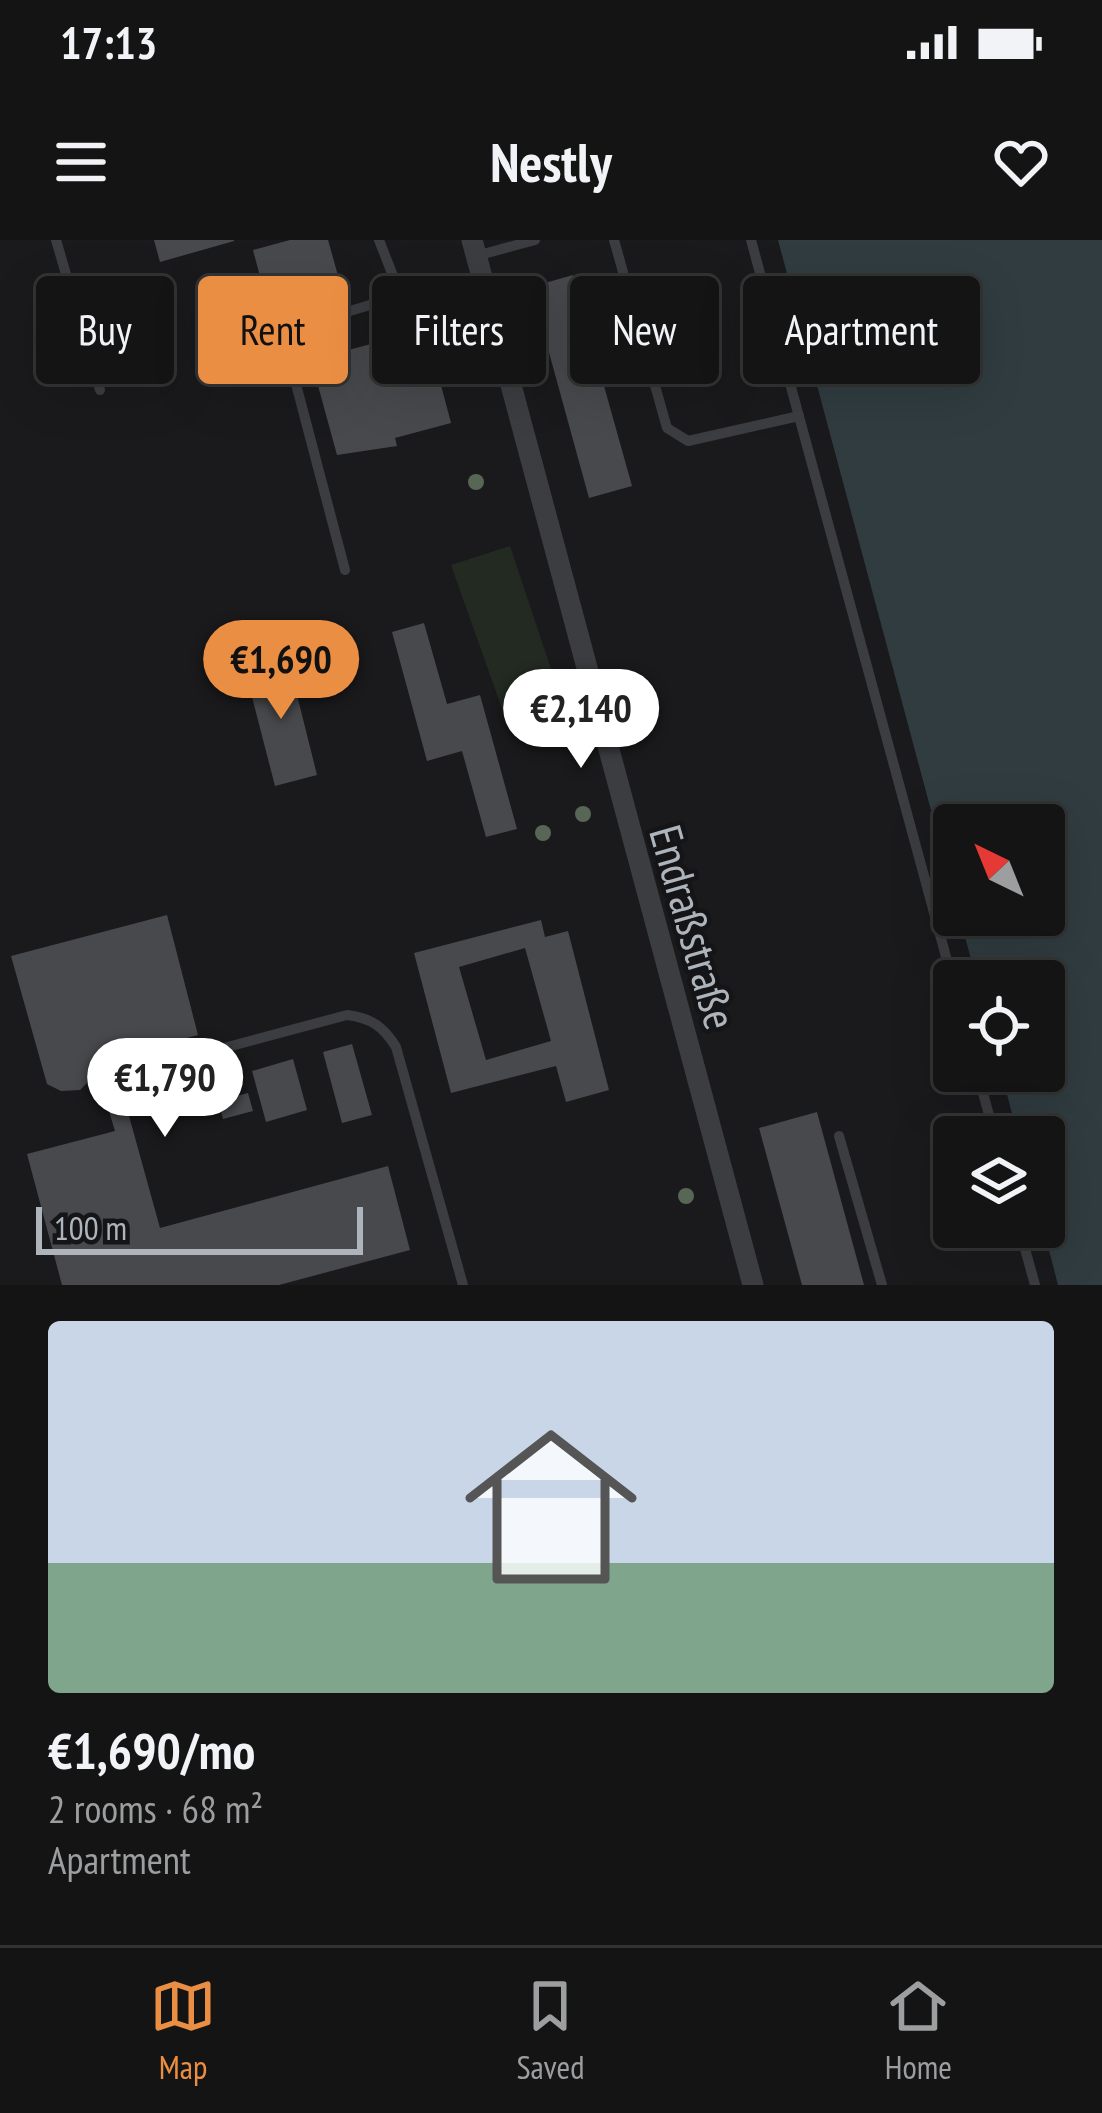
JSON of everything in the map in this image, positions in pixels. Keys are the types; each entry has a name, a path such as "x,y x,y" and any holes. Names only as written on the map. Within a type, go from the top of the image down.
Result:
{"street":[{"name":"Endraßstraße","path":"510,384 619,803 753,1285"}],"lane":[{"path":"56,240 100,390"},
{"path":"379,240 390,276"},
{"path":"474,248 535,240"},
{"path":"614,240 667,428 688,441 799,416"},
{"path":"752,240 947,960"},
{"path":"345,569 287,350 296,327 372,304"},
{"path":"123,1075 346,1015 367,1017 385,1030 396,1047 463,1285"},
{"path":"839,1136 881,1285"},
{"path":"1025,1248 1035,1285"}],"shaded area":[{"path":"778,240 1102,240 1102,1285 1058,1285 1048,1248 1065,1248 1065,1116 1013,1116 1006,1092 1065,1092 1065,960 971,960 965,936 1065,936 1065,804 933,804 933,818 817,384 980,384 980,276 788,276"},
{"path":"510,546 564,708 506,720 451,565"}],"building":[{"path":"154,240 234,240 234,241 160,262"},
{"path":"290,240 328,240 338,276 260,276 253,250"},
{"path":"573,275 570,384 603,384 632,486 589,498 546,342 546,283"},
{"path":"372,344 372,384 441,384 451,423 395,438 397,446 337,455 318,384 348,384 348,350"},
{"path":"424,623 447,704 480,695 517,829 486,837 462,751 427,761 392,632"},
{"path":"288,659 317,775 275,786 245,670"},
{"path":"167,915 198,1035 113,1058 160,1228 388,1166 410,1250 279,1285 62,1285 27,1154 115,1131 94,1062 92,1078 80,1090 61,1091 47,1084 11,956"},
{"path":"541,920 545,937 568,931 609,1090 566,1102 556,1066 451,1093 414,953","holes":["525,948 551,1041 486,1060 459,967"]},
{"path":"352,1044 372,1115 342,1123 323,1052"},
{"path":"293,1059 307,1110 266,1122 252,1071"},
{"path":"248,1093 253,1111 223,1119 218,1101"},
{"path":"817,1112 864,1285 802,1285 759,1128"}]}
